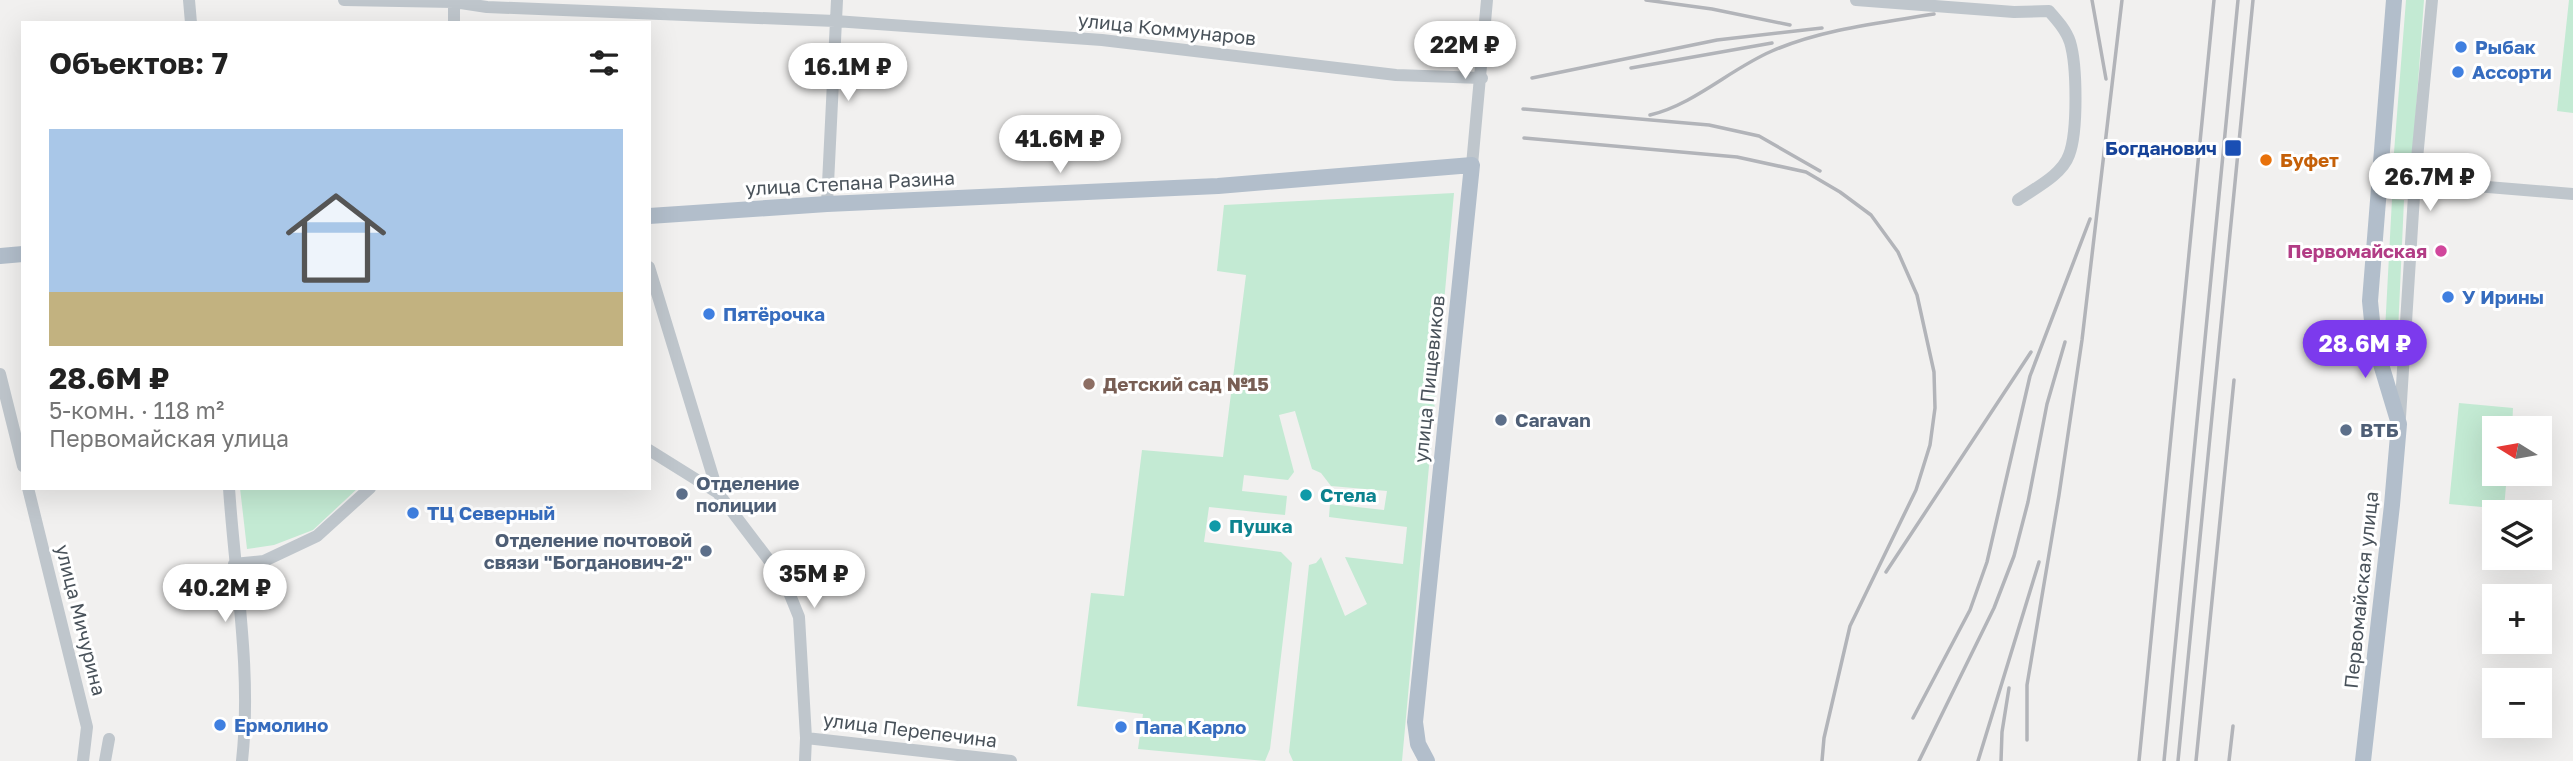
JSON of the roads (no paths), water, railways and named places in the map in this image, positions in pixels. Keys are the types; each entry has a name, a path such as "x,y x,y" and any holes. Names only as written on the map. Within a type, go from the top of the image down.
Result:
{"main road":[{"name":"Первомайская улица","path":"2363,761 2399,424 2374,341 2370,301 2394,0"},
{"name":"улица Степана Разина","path":"651,216 827,204 1218,186 1472,165"},
{"name":"улица Пищевиков","path":"1427,761 1418,744 1415,722 1472,165"},
{"path":"0,256 21,254"}],"street":[{"path":"189,0 191,21"},
{"name":"улица Коммунаров","path":"344,0 454,1 500,8 835,21 1102,40 1396,75 1482,78"},
{"path":"827,204 837,0"},
{"name":"улица Пищевиков","path":"1472,165 1487,0"},
{"path":"1856,0 1951,3 2014,12 2049,6 2070,41 2074,71 2074,125 2069,156 2056,173 2018,200"},
{"name":"Первомайская улица","path":"2399,424 2415,180 2432,0"},
{"path":"454,1 454,21"},
{"path":"2379,178 2573,194"},
{"path":"651,274 718,493 784,580 799,617 805,761"},
{"path":"0,374 21,458"},
{"path":"651,451 718,493"},
{"name":"улица Мичурина","path":"28,490 87,727 83,761"},
{"path":"229,490 234,564 246,662 246,725 242,761"},
{"path":"234,564 264,561 317,536 368,490"},
{"name":"улица Перепечина","path":"806,737 1011,761"},
{"path":"105,761 109,739"}],"railway":[{"path":"1646,0 1712,9 1790,25"},
{"path":"2092,0 2106,79"},
{"path":"2027,740 2027,685 2082,340 2122,0"},
{"path":"2139,761 2214,0"},
{"path":"2164,761 2238,0"},
{"path":"2178,761 2253,0"},
{"path":"1650,115 1682,103 1757,58 1791,43 1852,28 1934,14"},
{"path":"1532,78 1717,40 1822,28"},
{"path":"1631,68 1772,43"},
{"path":"1523,109 1709,125 1759,136 1820,171"},
{"path":"1524,138 1737,157 1806,172 1871,215 1898,252 1917,295 1934,372 1935,408 1930,445 1916,490 1850,626 1824,738 1822,761"},
{"path":"1913,718 1970,610 1987,562 2030,376 2090,219"},
{"path":"1919,761 1994,608 2014,556 2028,502 2047,404 2065,342"},
{"path":"1886,572 2031,352"},
{"path":"2196,761 2234,380"},
{"path":"1978,761 2039,562"},
{"path":"2001,761 2002,732 2009,688"},
{"path":"2229,761 2233,726"}],"place":[{"name":"Рыбак","path":"2461,47"},
{"name":"Ассорти","path":"2458,72"},
{"name":"Богданович","path":"2233,148"},
{"name":"Буфет","path":"2266,160"},
{"name":"Первомайская","path":"2441,251"},
{"name":"У Ирины","path":"2448,297"},
{"name":"Пятёрочка","path":"709,314"},
{"name":"Детский сад №15","path":"1089,384"},
{"name":"Caravan","path":"1501,420"},
{"name":"ВТБ","path":"2346,430"},
{"name":"Отделение полиции","path":"682,494"},
{"name":"Стела","path":"1306,495"},
{"name":"ТЦ Северный","path":"413,513"},
{"name":"Пушка","path":"1215,526"},
{"name":"Отделение почтовой связи \"Богданович-2\"","path":"706,551"},
{"name":"Ермолино","path":"220,725"},
{"name":"Папа Карло","path":"1121,727"}]}
